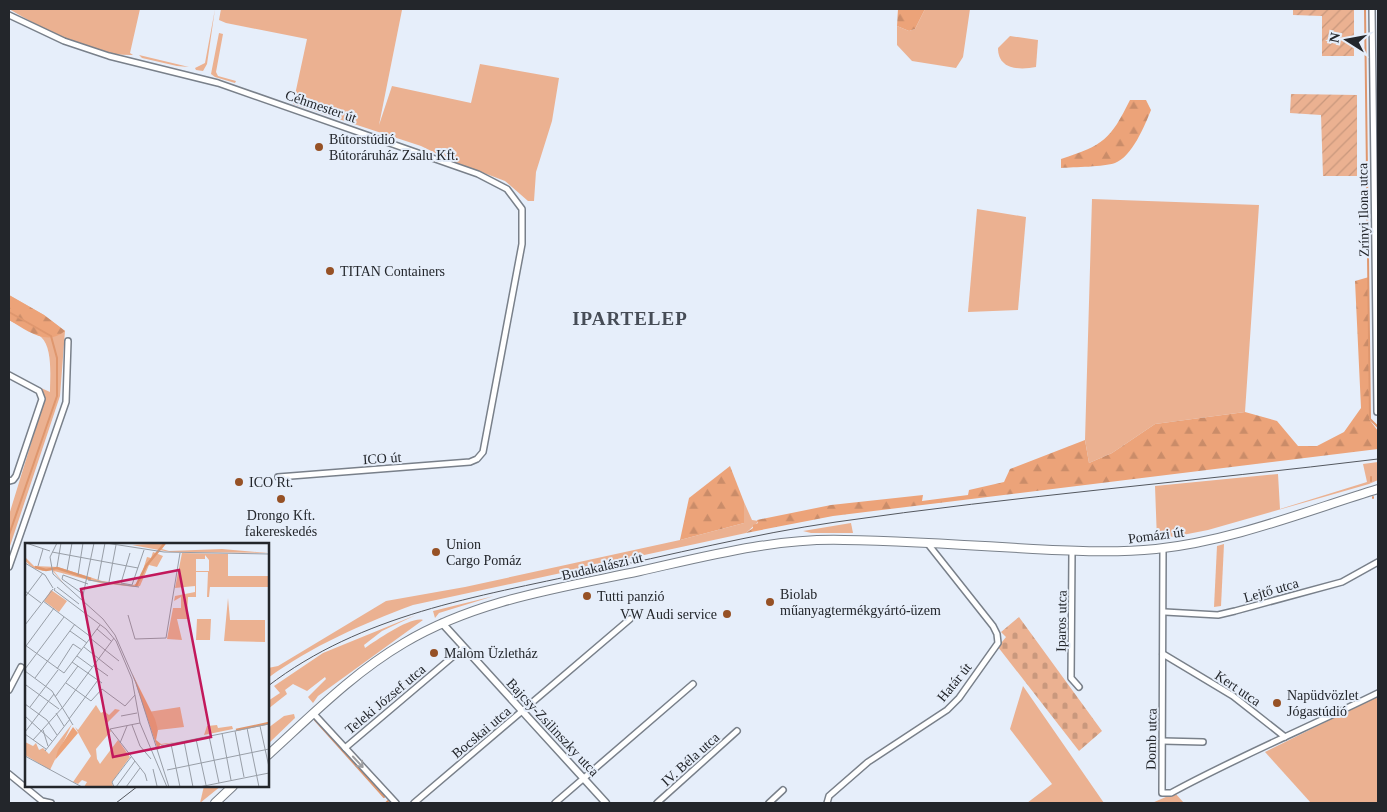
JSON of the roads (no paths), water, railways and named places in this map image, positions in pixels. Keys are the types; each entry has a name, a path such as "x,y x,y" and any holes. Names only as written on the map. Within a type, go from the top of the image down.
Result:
{"main road":[{"name":"Pomázi út","path":"928,544 1072,552 1121,552 1163,548 1226,536 1378,489"},
{"name":"Budakalászi út","path":"269,754 363,670 406,642 442,623 478,609 523,596 764,545 824,540 928,544"},
{"path":"214,803 232,787"}],"street":[{"name":"Zrínyi Ilona utca","path":"1372,9 1376,121 1377,412"},
{"name":"Céhmester út","path":"9,15 64,41 109,56 218,82 468,170 507,189 521,205 522,244 483,452"},
{"path":"1372,15 1378,15"},
{"path":"9,568 66,402 68,340"},
{"path":"9,374 39,391 42,399 11,480"},
{"name":"ICO út","path":"278,477 470,462 477,459 483,452"},
{"name":"Határ út","path":"827,803 829,796 868,762 947,710 960,698 998,643 997,634 993,626 928,544"},
{"name":"Domb utca","path":"1163,548 1162,793 1171,793 1237,757 1286,738"},
{"name":"Iparos utca","path":"1072,552 1071,678 1079,687"},
{"name":"Lejtő utca","path":"1164,612 1218,615 1236,612 1342,582 1378,562"},
{"name":"Bocskai utca","path":"414,803 630,619"},
{"name":"Bajcsy-Zsilinszky utca","path":"442,623 606,803"},
{"name":"Teleki József utca","path":"345,748 463,648"},
{"name":"Kert utca","path":"1164,654 1233,696 1286,738"},
{"path":"9,690 21,667"},
{"path":"555,803 693,684"},
{"path":"1286,738 1299,729 1378,693"},
{"path":"313,713 395,803"},
{"name":"IV. Béla utca","path":"657,803 737,731"},
{"path":"1163,741 1203,742"},
{"path":"9,774 42,802 51,803"},
{"path":"769,803 783,790"}],"waterway":[{"path":"1365,9 1370,419 1378,427"},
{"path":"9,312 51,336 57,358 57,396 9,535"},
{"path":"315,720 384,797"}],"tram line":[{"path":"269,685 304,661 342,641 421,611 504,590 743,539 805,527 904,513 1039,496 1378,459"},
{"path":"116,803 137,787"}],"place":[{"name":"Bútorstúdió Bútoráruház Zsalu Kft.","path":"319,147"},
{"name":"TITAN Containers","path":"330,271"},
{"name":"ICO Rt.","path":"239,482"},
{"name":"Drongo Kft. fakereskedés","path":"281,499"},
{"name":"Union Cargo Pomáz","path":"436,552"},
{"name":"Tutti panzió","path":"587,596"},
{"name":"Biolab műanyagtermékgyártó-üzem","path":"770,602"},
{"name":"VW Audi service","path":"727,614"},
{"name":"Malom Üzletház","path":"434,653"},
{"name":"Napüdvözlet Jógastúdió","path":"1277,703"}],"district":[{"name":"IPARTELEP","path":"630,318"}]}
